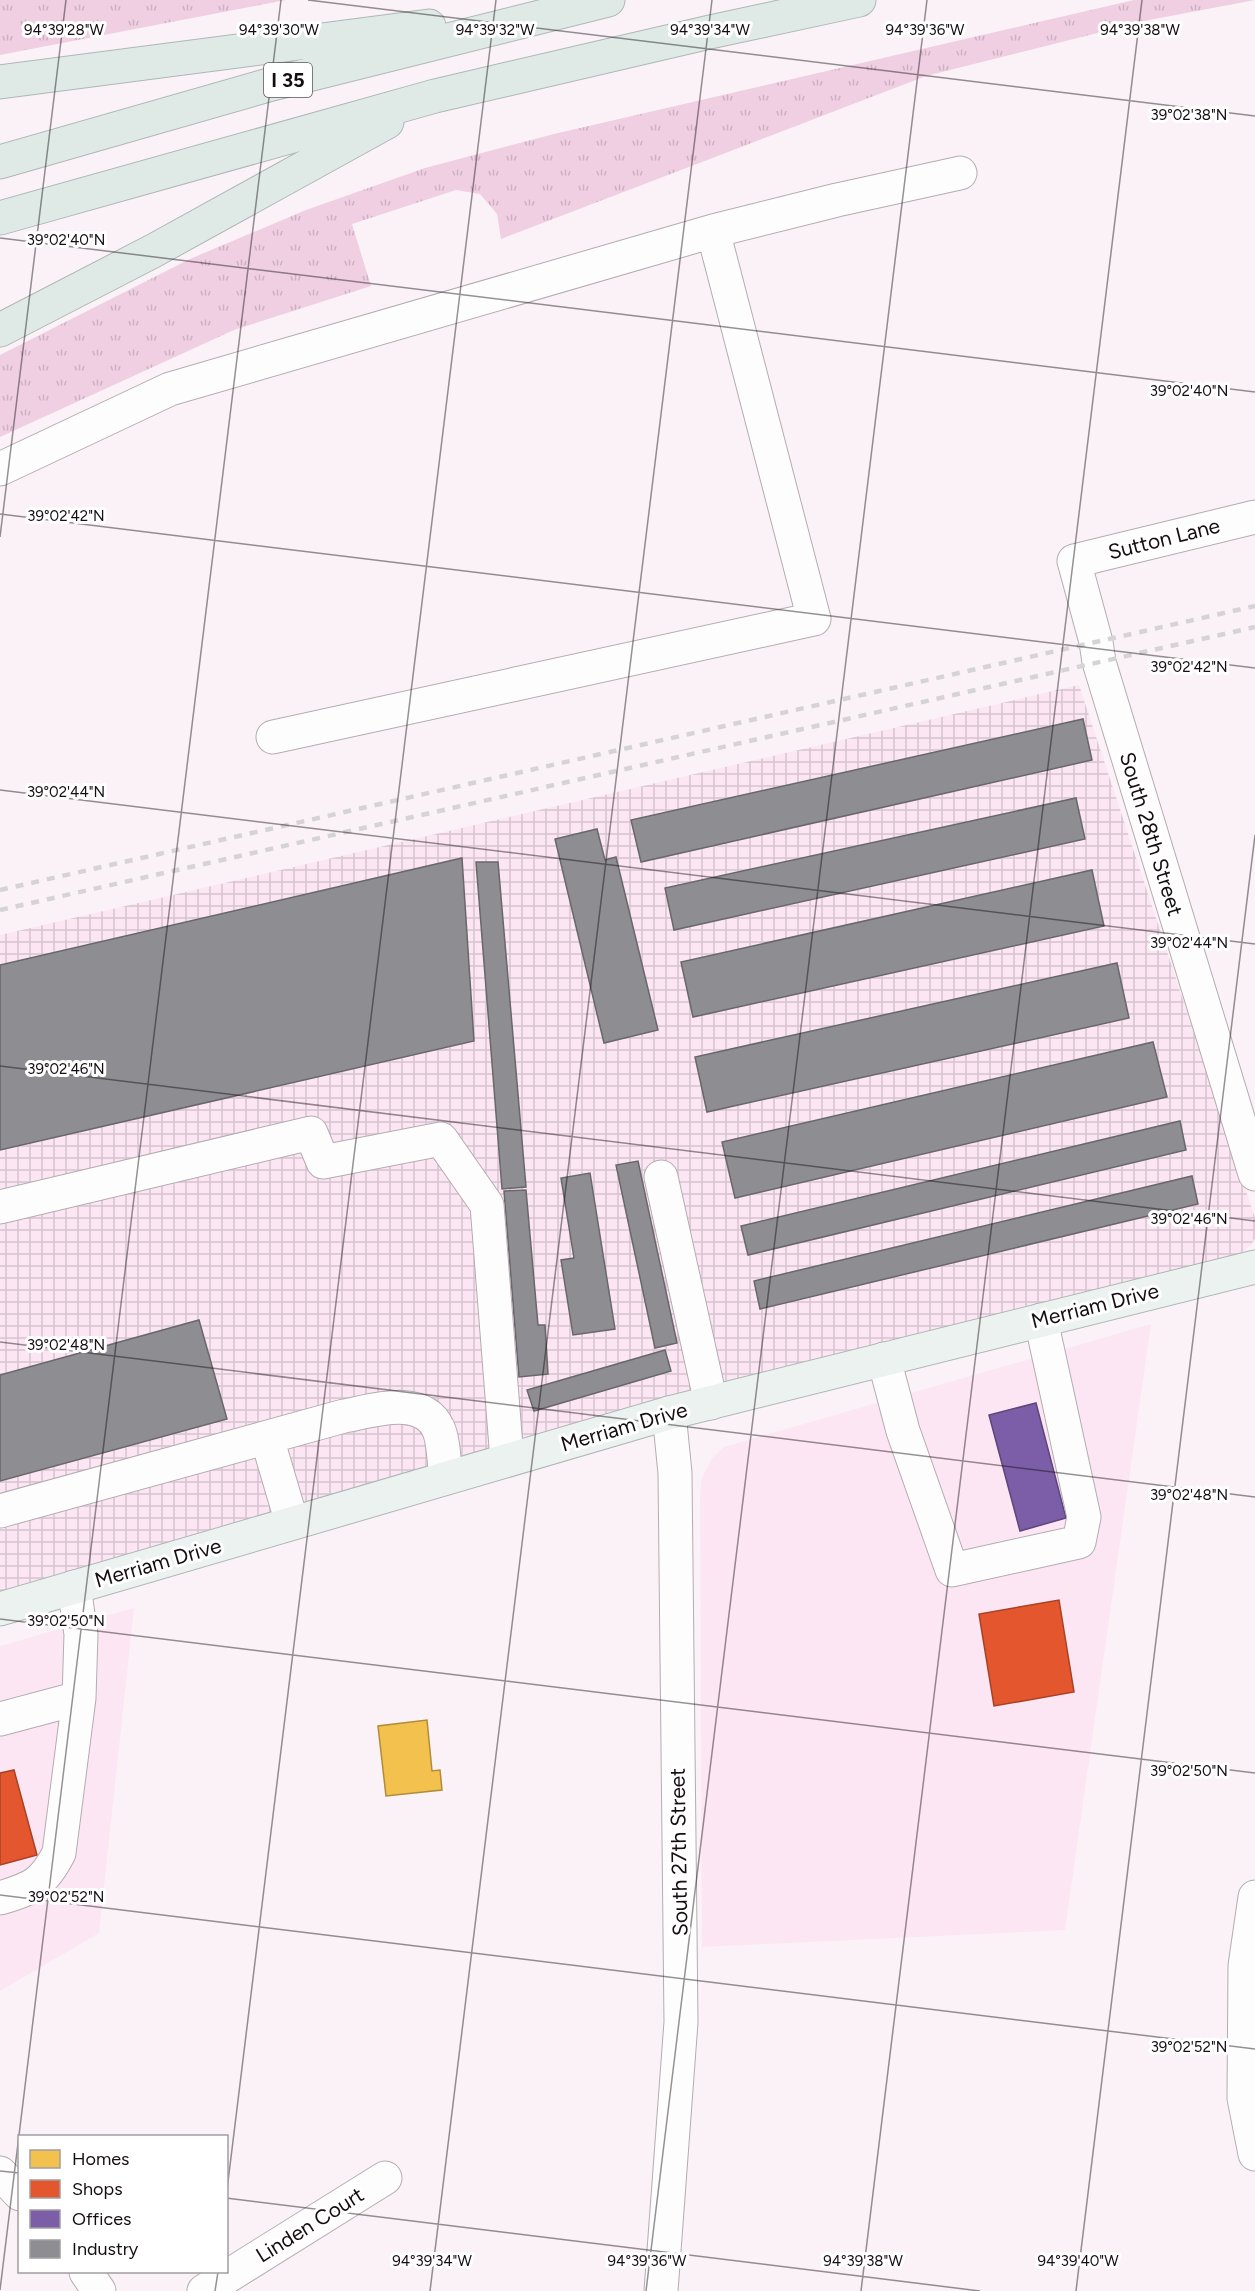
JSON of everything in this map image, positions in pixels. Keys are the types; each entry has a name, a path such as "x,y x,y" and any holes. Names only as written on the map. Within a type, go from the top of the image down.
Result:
{"highway":[{"path":"0,218 435,96 859,0"},
{"path":"0,82 594,3"},
{"name":"I 35","path":"0,162 272,84 594,3"},
{"path":"0,330 153,251 435,96"}],"main road":[{"name":"Merriam Drive","path":"0,1609 669,1413 1255,1267"}],"street":[{"path":"0,469 170,389 713,231 837,200 960,173"},
{"path":"273,737 814,619 713,231"},
{"name":"Sutton Lane","path":"1074,561 1255,518"},
{"name":"South 28th Street","path":"1074,561 1096,642 1099,662 1255,1174"},
{"path":"0,1207 311,1133 323,1162 441,1139 487,1205 507,1460"},
{"path":"661,1177 711,1403"},
{"path":"884,1359 903,1431 952,1570 1079,1542 1084,1518 1041,1320"},
{"path":"0,1511 344,1416 400,1407 417,1409 432,1419 439,1429 446,1478"},
{"name":"South 27th Street","path":"661,2291 681,2022 675,1473 669,1413"},
{"path":"267,1438 292,1523"},
{"path":"0,1898 25,1890 48,1874 58,1853 80,1698 81,1634 74,1587"},
{"path":"0,1719 80,1698"},
{"path":"1255,1897 1245,1966 1244,2098 1255,2154"},
{"path":"0,2173 18,2192"},
{"name":"Linden Court","path":"204,2291 385,2178"},
{"path":"87,2273 99,2291"}],"shaded area":[{"path":"1079,685 1255,1218 1255,1238 1251,1245 1238,1256 0,1594 0,935"},
{"path":"1151,1324 1065,1930 702,1947 700,1496 702,1478 713,1457 724,1447"},
{"path":"134,1608 99,1933 0,1991 0,1646"}],"green space":[{"path":"0,0 286,0 0,55"},
{"path":"1134,0 1255,0 1149,20 926,76 501,239 497,214 480,194 456,190 352,224 371,286 234,330 0,437 0,355 190,259 306,210 425,168 554,134"}],"building: Homes":[{"path":"427,1720 432,1771 440,1770 442,1790 386,1796 378,1726"}],"building: Shops":[{"path":"1059,1600 1074,1692 994,1706 979,1614"},
{"path":"14,1770 37,1855 0,1865 0,1773"}],"building: Offices":[{"path":"1036,1403 1066,1518 1020,1531 989,1415"}],"building: Industry":[{"path":"1083,719 1092,760 641,862 631,820"},
{"path":"1076,798 1085,839 674,930 665,888"},
{"path":"597,829 605,860 616,857 658,1030 604,1043 555,839"},
{"path":"462,858 474,1041 0,1150 0,965"},
{"path":"476,862 498,862 526,1187 502,1189"},
{"path":"1092,870 1104,926 693,1017 681,962"},
{"path":"1117,963 1129,1018 707,1112 695,1057"},
{"path":"1153,1042 1167,1097 735,1198 722,1142"},
{"path":"1180,1121 1186,1150 748,1255 741,1226"},
{"path":"638,1161 677,1343 655,1348 616,1165"},
{"path":"590,1173 615,1329 573,1335 561,1260 574,1258 561,1178"},
{"path":"1192,1176 1198,1204 760,1309 754,1281"},
{"path":"526,1190 538,1325 545,1325 548,1374 519,1377 504,1191"},
{"path":"199,1320 227,1419 0,1481 0,1375"},
{"path":"665,1350 671,1371 534,1411 527,1390"}],"railway":[{"path":"0,890 1255,606"},
{"path":"0,910 1255,627"}]}
